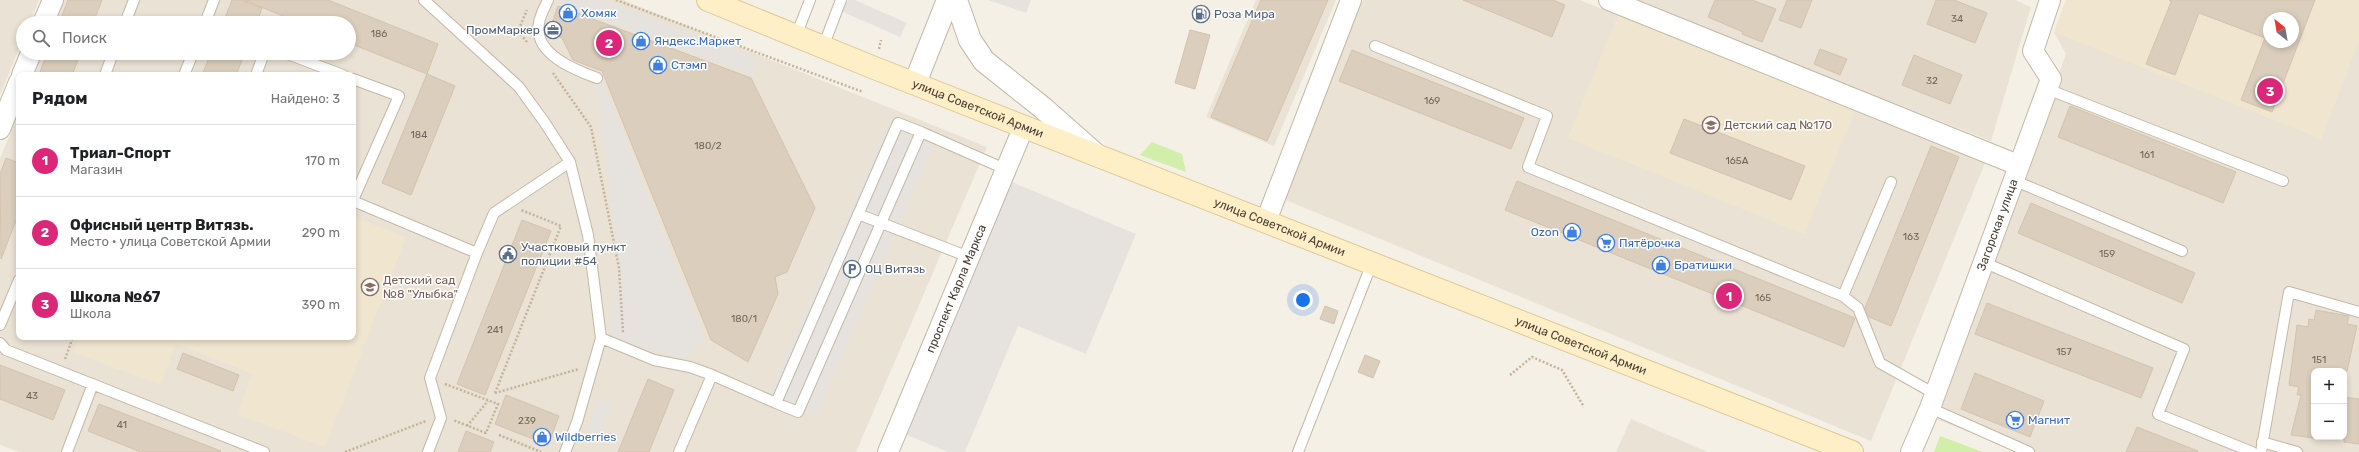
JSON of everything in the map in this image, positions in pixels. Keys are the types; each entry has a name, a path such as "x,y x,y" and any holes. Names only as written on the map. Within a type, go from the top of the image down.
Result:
{"main road":[{"name":"улица Советской Армии","path":"708,0 1852,452"}],"street":[{"path":"46,16 53,0"},
{"path":"915,83 948,0"},
{"path":"956,0 970,40 984,61 1043,108 1095,154"},
{"path":"1266,221 1351,0"},
{"path":"1609,0 2016,173"},
{"name":"Загорская улица","path":"1911,452 1932,401 2051,78 2033,51 2050,0"},
{"path":"23,72 28,60"},
{"path":"0,129 16,89"},
{"name":"проспект Карла Маркса","path":"888,452 1005,168 1024,126"}],"lane":[{"path":"128,16 134,0"},
{"path":"208,16 214,0"},
{"path":"424,0 518,87 545,122 570,162 588,235 601,338 594,365 565,452"},
{"path":"548,0 538,24 542,42 556,59 575,70 597,78"},
{"path":"796,36 810,0"},
{"path":"823,46 841,0"},
{"path":"1375,46 1547,116 1528,167 1843,296 1858,308 1880,363 1932,401 2029,452"},
{"path":"106,72 110,60"},
{"path":"185,72 190,60"},
{"path":"257,72 261,60"},
{"path":"303,60 335,72"},
{"path":"356,80 398,96 356,194"},
{"path":"2047,89 2283,181"},
{"path":"776,403 898,123 1005,168"},
{"path":"601,338 654,360 690,367 712,375 798,412 921,132"},
{"path":"428,452 441,418 430,378 494,212 570,162"},
{"path":"2016,173 2182,252"},
{"path":"1843,296 1891,182"},
{"path":"356,202 477,253"},
{"path":"858,214 969,257"},
{"path":"1983,262 2184,349 2158,414 2252,452"},
{"path":"1298,452 1372,263"},
{"path":"0,325 16,287"},
{"path":"2297,452 2262,447 2289,292 2359,312"},
{"path":"0,343 6,350 264,452"},
{"path":"679,452 712,375"},
{"path":"67,452 93,384"}],"path":[{"path":"616,0 863,92"},
{"path":"877,54 881,40"},
{"path":"524,205 517,209 562,226 495,393 594,365"},
{"path":"60,371 72,340"},
{"path":"1510,375 1532,357 1562,370 1584,407"},
{"path":"440,382 442,390"},
{"path":"446,385 498,404 486,433 451,419 448,426"},
{"path":"467,426 488,401"},
{"path":"345,452 441,415"},
{"path":"499,435 541,452"}],"shaded area":[{"path":"0,0 39,0 33,16 16,16 16,56 0,95"},
{"path":"63,0 623,0 987,147 856,452 19,452 0,445 0,159 16,119 16,340 356,340 356,72 34,72 39,60 356,60 356,16 57,16"},
{"path":"561,0 603,0 758,58 752,75 560,3"},
{"path":"848,0 855,0 907,23 900,37 843,12"},
{"path":"988,0 1031,0 1026,13"},
{"path":"1256,0 1336,0 1274,146 1206,117"},
{"path":"1363,0 1580,0 1985,163 1871,441 1283,199"},
{"path":"1632,0 2015,0 2031,7 1991,141"},
{"path":"2066,0 2359,0 2359,452 2022,452 1938,420 1940,397 2066,54 2054,32"},
{"path":"2066,0 2359,0 2359,42 2321,139 2054,32"},
{"name":"Детский сад №170","path":"1618,15 1855,111 1804,234 1568,138"},
{"path":"599,73 704,337 686,359 608,338 619,268 596,82"},
{"name":"ОЦ Витязь","path":"887,125 933,146 817,414 769,392"},
{"path":"1007,180 1136,234 1086,354 1018,326 965,452 948,452 902,433"},
{"name":"Детский сад №8 \"Улыбка\"","path":"356,218 406,237 325,447 237,414 253,374 176,344 160,385 73,352 77,340 356,340"},
{"path":"598,400 612,405 600,438 586,433"},
{"path":"1631,419 1708,452 1616,452"}],"green space":[{"path":"1152,142 1182,154 1186,172 1140,155"},
{"path":"1940,436 1983,452 1934,452"}],"building":[{"path":"68,0 102,0 96,16 62,16"},
{"path":"232,0 241,0 262,8 259,16 226,16"},
{"path":"244,0 328,0 438,44 427,74 356,46 356,16 283,16"},
{"path":"1261,0 1328,0 1267,141 1211,117"},
{"path":"1463,0 1553,0 1565,5 1552,37"},
{"path":"1715,0 1752,0 1776,9 1762,42 1708,17"},
{"path":"1787,0 1812,0 1801,28 1779,20"},
{"path":"1936,0 1954,0 1987,13 1975,43 1927,24"},
{"path":"2169,0 2315,0 2299,42 2299,12 2263,12 2263,37 2199,13 2175,75 2146,64 2171,2"},
{"path":"558,6 751,78 815,208 787,272 775,277 778,294 748,362 711,340 602,71 573,60 562,38 549,32"},
{"path":"1190,30 1210,35 1195,89 1175,83"},
{"path":"2263,43 2263,48 2297,48 2272,112 2241,100"},
{"path":"1820,49 1847,59 1840,75 1814,64"},
{"path":"1352,50 1524,118 1511,149 1339,81"},
{"path":"1914,55 1962,75 1950,104 1902,85"},
{"path":"44,60 78,60 73,72 40,72"},
{"path":"208,60 242,60 237,72 203,72"},
{"path":"427,74 455,86 411,195 382,183"},
{"path":"2070,106 2236,172 2223,203 2058,137"},
{"path":"1684,119 1805,166 1791,200 1670,153"},
{"path":"1931,146 1959,157 1891,326 1869,317 1865,308"},
{"path":"6,158 16,162 16,221 1,259 0,174"},
{"path":"1517,181 1855,318 1844,347 1505,210"},
{"path":"2031,203 2195,273 2182,303 2018,233"},
{"path":"522,220 551,231 485,395 457,384"},
{"path":"1987,303 2153,368 2141,398 1975,334"},
{"path":"1325,306 1338,311 1334,324 1320,319"},
{"path":"2316,310 2349,316 2347,324 2357,326 2347,371 2347,368 2311,368 2311,438 2291,435 2301,395 2297,395 2299,387 2289,385 2297,325 2308,327 2309,319 2314,320"},
{"path":"183,353 239,375 233,391 177,369"},
{"path":"1365,355 1380,361 1373,378 1358,372"},
{"path":"0,365 65,390 53,420 0,399"},
{"path":"1975,373 2044,401 2030,437 1961,409"},
{"path":"648,379 674,390 649,452 618,452"},
{"path":"506,395 559,416 548,445 495,424"},
{"path":"2347,397 2359,399 2359,444 2344,442 2344,440 2347,440"},
{"path":"99,404 221,451 141,452 88,431"},
{"path":"2137,427 2198,451 2198,452 2126,452"},
{"path":"466,431 494,442 490,452 458,452"}],"place":[{"name":"Хомяк","path":"568,13"},
{"name":"Роза Мира","path":"1201,14"},
{"name":"ПромМаркер","path":"553,30"},
{"name":"Яндекс.Маркет","path":"641,41"},
{"name":"Офисный центр Витязь.","path":"609,43"},
{"name":"Стэмп","path":"658,65"},
{"name":"Школа №67","path":"2270,91"},
{"name":"Детский сад №170","path":"1711,125"},
{"name":"Ozon","path":"1572,232"},
{"name":"Пятёрочка","path":"1606,243"},
{"name":"Участковый пункт полиции #54","path":"508,254"},
{"name":"Братишки","path":"1661,265"},
{"name":"ОЦ Витязь","path":"852,269"},
{"name":"Детский сад №8 \"Улыбка\"","path":"370,287"},
{"name":"Триал-Спорт","path":"1729,296"},
{"name":"Магнит","path":"2015,420"},
{"name":"Wildberries","path":"542,437"}]}
